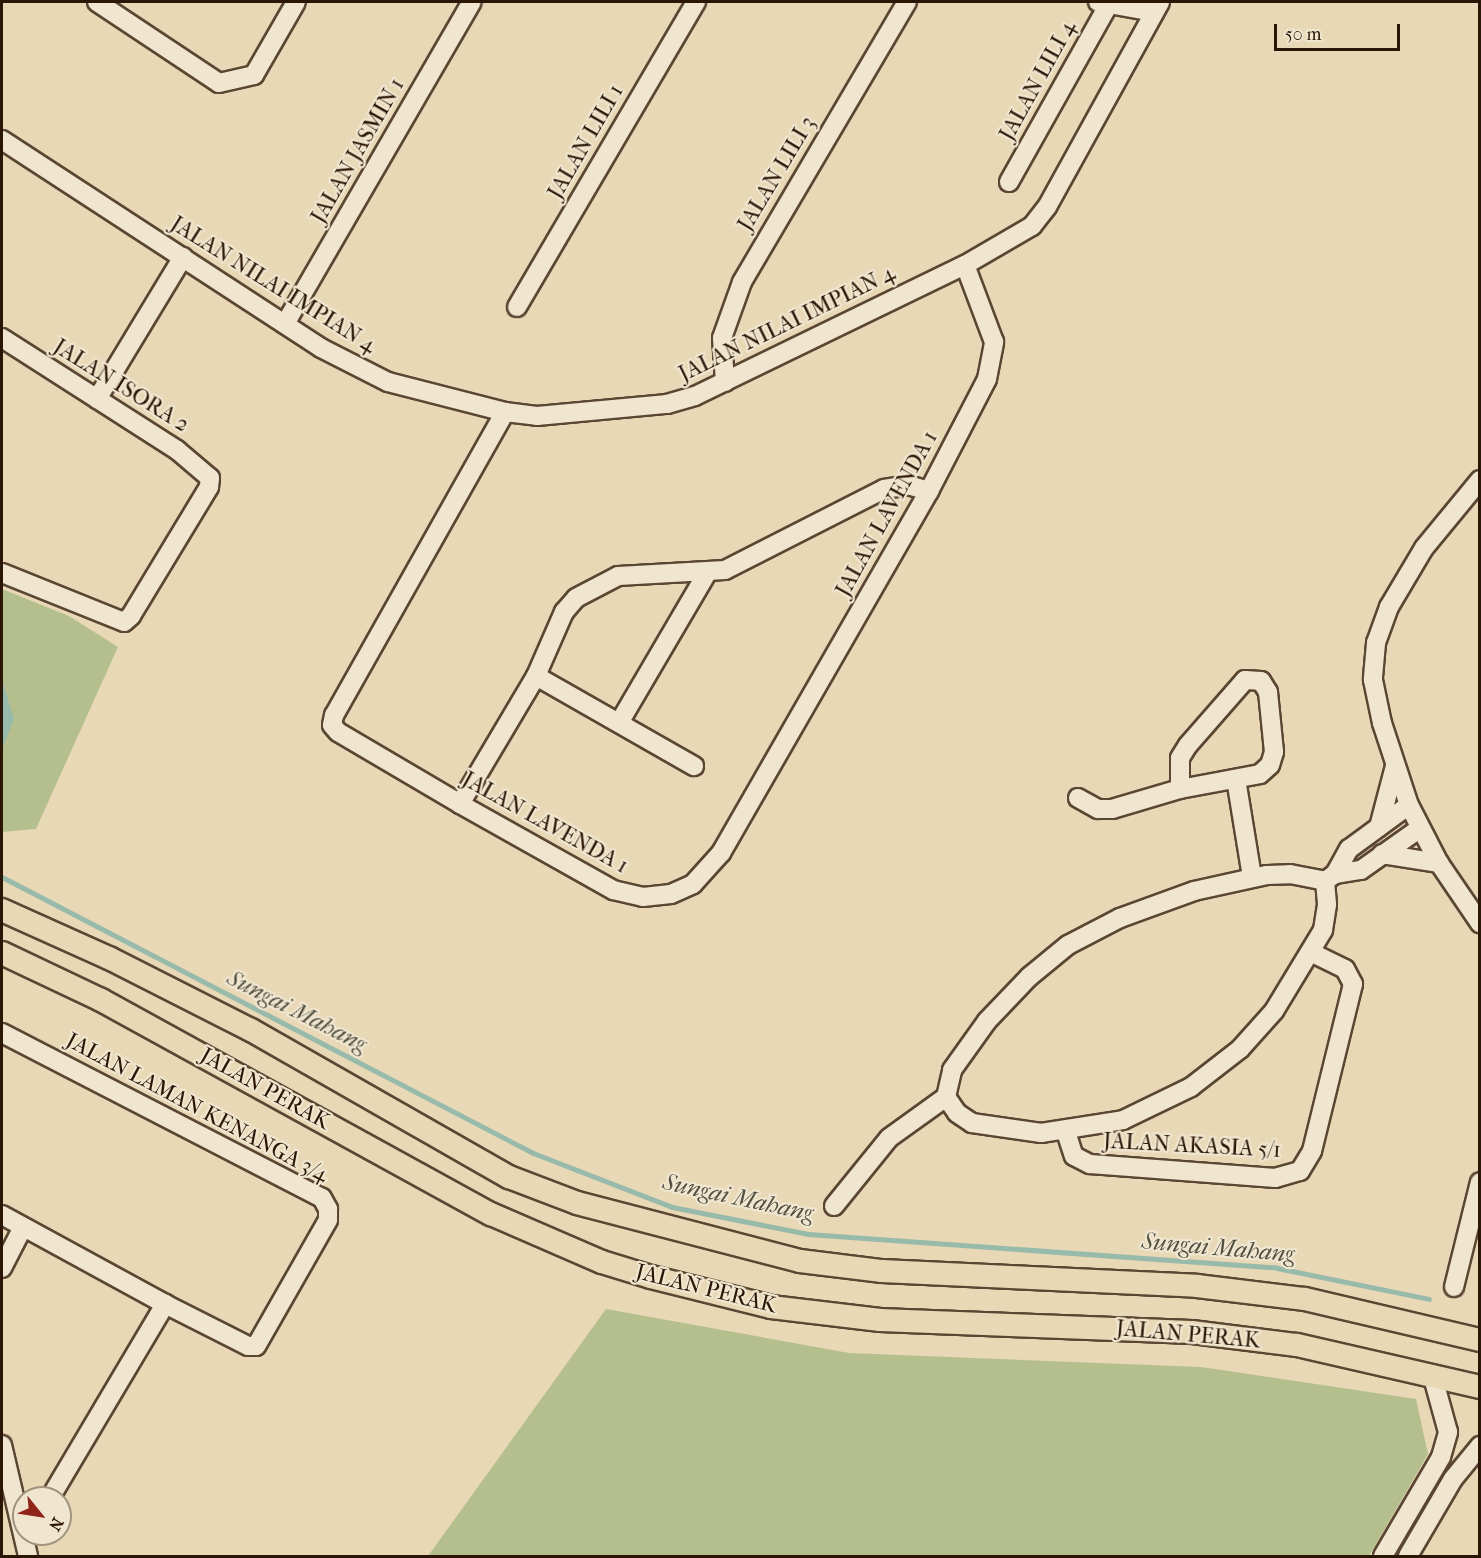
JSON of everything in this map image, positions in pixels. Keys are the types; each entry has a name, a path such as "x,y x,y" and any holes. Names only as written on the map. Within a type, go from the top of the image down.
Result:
{"main road":[{"name":"JALAN PERAK","path":"2,910 109,958 251,1030 509,1177 577,1203 800,1261 894,1272 1197,1286 1305,1299 1479,1340"},
{"name":"JALAN PERAK","path":"2,953 131,1016 491,1214 602,1262 651,1277 782,1308 950,1324 1192,1332 1297,1345 1432,1374 1479,1387"}],"street":[{"path":"97,2 219,83 254,75 296,2"},
{"name":"JALAN JASMIN 1","path":"285,324 472,2"},
{"name":"JALAN LILI 1","path":"517,307 696,2"},
{"name":"JALAN LILI 3","path":"725,382 722,338 742,282 907,2"},
{"path":"1104,3 1157,7"},
{"name":"JALAN LILI 4","path":"1009,182 1104,3"},
{"name":"JALAN NILAI IMPIAN 4","path":"2,140 342,361 388,382 505,412 552,416 667,404 725,382 965,265 1043,216 1157,7"},
{"path":"97,399 183,257"},
{"name":"JALAN LAVENDA 1","path":"505,412 332,719 338,732 620,894 661,896 693,884 721,853 929,490 975,403 993,358 991,327 965,265"},
{"name":"JALAN ISORA 2","path":"2,338 177,450 210,478 197,507 124,622 2,573"},
{"path":"1479,480 1413,565 1380,628 1373,680 1395,766 1409,805 1439,863 1479,923"},
{"path":"460,804 536,676 564,612 576,598 618,576 707,573 749,559 884,489 908,485 929,490"},
{"path":"619,723 707,573"},
{"path":"536,676 694,766"},
{"path":"1078,798 1098,809 1112,809 1180,789 1236,779 1265,771 1274,752 1268,692 1256,678 1240,685 1188,746 1180,758 1180,789"},
{"path":"1379,827 1395,766"},
{"path":"1236,779 1252,877"},
{"path":"946,1097 957,1113 972,1122 1041,1133 1066,1132 1123,1120 1167,1101 1219,1068 1259,1031 1312,953 1326,917 1330,878 1346,852 1409,805"},
{"path":"834,1206 889,1138 946,1097 952,1070 987,1021 1029,977 1068,945 1120,918 1194,891 1252,877 1290,874 1330,878 1356,872 1420,828"},
{"path":"1382,854 1439,863"},
{"name":"JALAN AKASIA 5/1","path":"1066,1132 1074,1156 1090,1164 1275,1178 1300,1171 1312,1151 1353,984 1346,969 1312,953"},
{"name":"JALAN LAMAN KENANGA 3/4","path":"2,1033 322,1198 328,1209 328,1220 256,1346 248,1346 165,1304"},
{"path":"1454,1287 1479,1182"},
{"path":"2,1215 165,1304 57,1486"},
{"path":"2,1268 23,1227"},
{"path":"1383,1557 1441,1457 1448,1432 1432,1374"},
{"path":"2,1445 28,1557"},
{"path":"1408,1557 1453,1479 1479,1446"}],"green space":[{"path":"2,589 69,616 118,647 36,829 2,832"},
{"path":"606,1309 849,1353 1201,1367 1416,1399 1428,1454 1369,1556 428,1556"}],"shaded area":[{"path":"2,680 14,719 2,749"}],"waterway":[{"name":"Sungai Mahang","path":"2,877 533,1153 672,1207 808,1234 1277,1268 1429,1299"}]}
